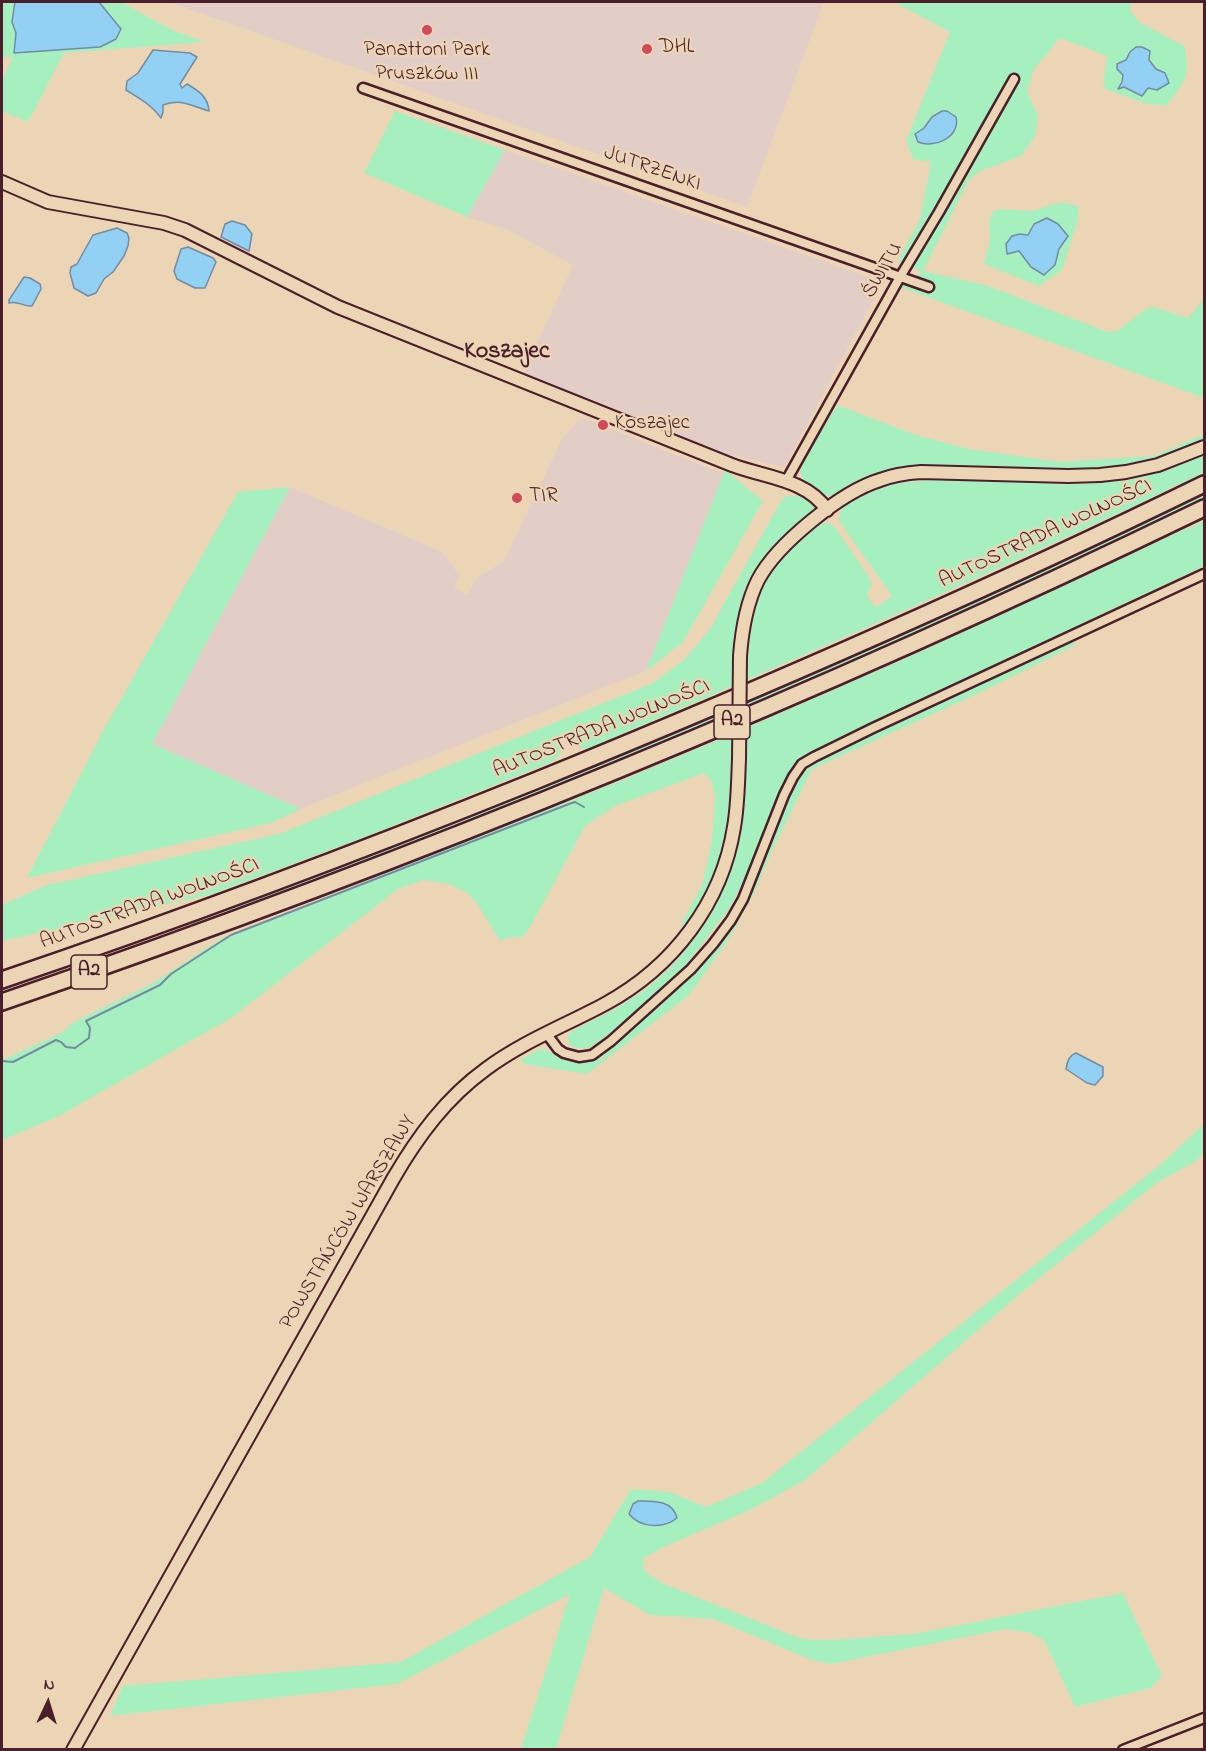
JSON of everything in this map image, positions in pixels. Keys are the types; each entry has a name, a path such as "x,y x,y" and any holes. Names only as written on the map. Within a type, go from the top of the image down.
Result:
{"highway":[{"name":"AUTOSTRADA WOLNOŚCI","path":"2,980 303,872 611,750 764,686 925,614 1204,484"},
{"name":"AUTOSTRADA WOLNOŚCI","path":"2,1002 296,897 649,758 925,638 1204,508"}],"street":[{"name":"ŚWITU","path":"786,481 1014,79"},
{"name":"JUTRZENKI","path":"363,88 929,287"},
{"path":"2,182 48,202 164,223 185,230 338,307 732,465 795,484 818,498 827,510"},
{"name":"POWSTAŃCÓW WARSZAWY","path":"73,1749 409,1151 443,1107 469,1083 504,1057 636,985 667,959 696,924 712,896 729,850 736,814 740,656 747,607 765,568 784,545 827,510 880,479 909,473 948,472 1068,476 1110,474 1158,465 1204,447"},
{"path":"546,1033 564,1053 579,1057 591,1055 611,1041 691,969 713,944 737,909 763,851 784,795 802,764 873,728 1204,574"},
{"path":"1123,1749 1204,1718"}],"shaded area":[{"path":"169,2 824,2 747,207"},
{"path":"505,150 872,278 878,291 784,467 719,452 523,374 573,265 506,229 467,217"},
{"path":"581,417 724,474 646,671 301,809 152,744 290,487 442,552 460,576 454,588 468,595 475,579 504,561 562,439"}],"green space":[{"path":"2,2 15,2 12,22 16,33 15,53 100,47 121,29 99,2 121,2 172,30 204,42 64,53 28,122 2,111 2,80 13,57 2,57"},
{"path":"894,2 1133,2 1129,9 1139,22 1184,46 1187,65 1185,79 1166,106 1144,103 1103,88 1107,56 1060,38 1034,69 1027,92 1038,115 1035,136 1021,156 980,171 969,180 923,271 988,286 1108,332 1117,331 1144,310 1153,307 1188,318 1200,304 1204,294 1204,398 900,287 922,272 898,261 920,219 931,162 913,159 906,141 950,32","holes":["1136,47 1142,47 1151,62 1165,73 1142,96 1124,87 1119,88 1129,56"]},
{"path":"395,111 505,150 467,217 364,173"},
{"path":"1061,202 1078,206 1078,219 1062,270 1039,286 984,264 990,240 989,223 992,212 1001,209 1032,211"},
{"path":"837,405 916,435 969,449 1060,462 1154,456 1204,434 1204,438 1159,459 1122,467 1089,470 913,468 885,471 834,496 823,495 806,484 800,473 804,460"},
{"path":"1204,453 1204,472 1181,484 1174,485 1096,524 879,622 589,748 577,746 572,742 567,731 557,736 560,753 554,761 357,840 209,895 2,941 2,905 47,885 279,834 653,683 684,660 710,629 782,499 786,497 799,497 814,507 808,519 770,552 748,581 740,605 732,660 748,653 756,606 770,573 787,553 819,524 828,523 834,526 871,580 871,588 867,593 870,601 877,607 892,596 839,521 843,506 868,492 896,483 934,480 1057,485 1125,481 1176,466"},
{"path":"725,470 763,501 683,642 646,671"},
{"path":"290,487 152,744 301,809 271,823 27,878 104,729 238,492"},
{"path":"1204,489 1204,503 964,616 489,817 227,914 223,907 377,848"},
{"path":"1204,520 1204,566 824,745 801,758 788,775 752,865 729,909 680,972 624,1023 589,1048 576,1048 570,1045 567,1037 572,1031 632,998 657,980 687,948 712,911 730,872 736,851 746,756 733,761 732,794 726,837 720,859 686,928 681,924 702,885 712,840 715,797 711,780 704,773 615,806 585,826 530,927 522,937 500,941 476,902 466,892 449,884 423,880 398,889 231,1018 59,1116 2,1140 2,1057 5,1059 63,1032 72,1023 153,983 224,937 630,777 732,734 920,652"},
{"path":"1072,640 1075,645 977,694 812,769 754,893 731,936 689,995 587,1074 525,1064 520,1060 541,1048 569,1059 600,1059 711,954 743,906 800,774 815,761"},
{"path":"1204,1124 1204,1152 1196,1161 1158,1182 1022,1292 805,1480 752,1509 661,1548 643,1559 644,1571 664,1584 802,1639 830,1640 914,1634 1123,1593 1162,1676 1151,1688 1075,1707 1044,1640 1030,1633 1006,1629 831,1664 812,1660 713,1619 650,1615 604,1588 556,1749 521,1749 570,1594 397,1684 110,1716 123,1686 401,1662 590,1557 631,1489 669,1492 706,1507 762,1483 1161,1164"}],"water":[{"path":"15,2 99,2 121,29 116,39 100,47 14,53 16,33 12,22"},
{"path":"1136,47 1150,51 1149,60 1156,69 1165,73 1169,83 1157,90 1148,88 1142,96 1124,87 1118,89 1123,75 1117,69 1117,64 1126,60"},
{"path":"153,50 190,53 197,57 180,84 182,88 187,84 199,92 205,98 209,111 175,102 163,105 161,118 149,106 126,90 127,81 138,73"},
{"path":"942,111 947,111 956,117 956,124 950,136 931,144 918,142 915,134 924,128 932,117"},
{"path":"1047,218 1058,224 1068,236 1059,249 1055,265 1044,275 1031,267 1019,251 1007,254 1006,244 1012,236 1028,235 1034,224"},
{"path":"232,221 245,225 252,234 249,251 221,237 225,224"},
{"path":"117,228 127,233 129,238 124,256 113,272 104,279 96,293 88,296 74,288 70,273 71,267 77,264 93,235"},
{"path":"188,247 213,258 216,262 205,288 195,288 177,279 174,271 181,249"},
{"path":"24,277 40,284 41,289 32,306 9,303"},
{"path":"1076,1053 1103,1067 1103,1076 1095,1085 1087,1083 1066,1069 1069,1059"},
{"path":"638,1501 667,1505 675,1512 677,1518 672,1522 659,1525 639,1522 629,1514 633,1504"}],"waterway":[{"path":"2,1061 13,1062 56,1040 66,1047 75,1048 89,1038 90,1028 86,1021 160,985 171,974 231,935 569,804 575,802 584,807"}],"place":[{"name":"Panattoni Park Pruszków III","path":"427,30"},
{"name":"DHL","path":"647,49"},
{"name":"Koszajec","path":"603,425"},
{"name":"TIR","path":"517,498"}],"district":[{"name":"Koszajec","path":"507,353"}]}
